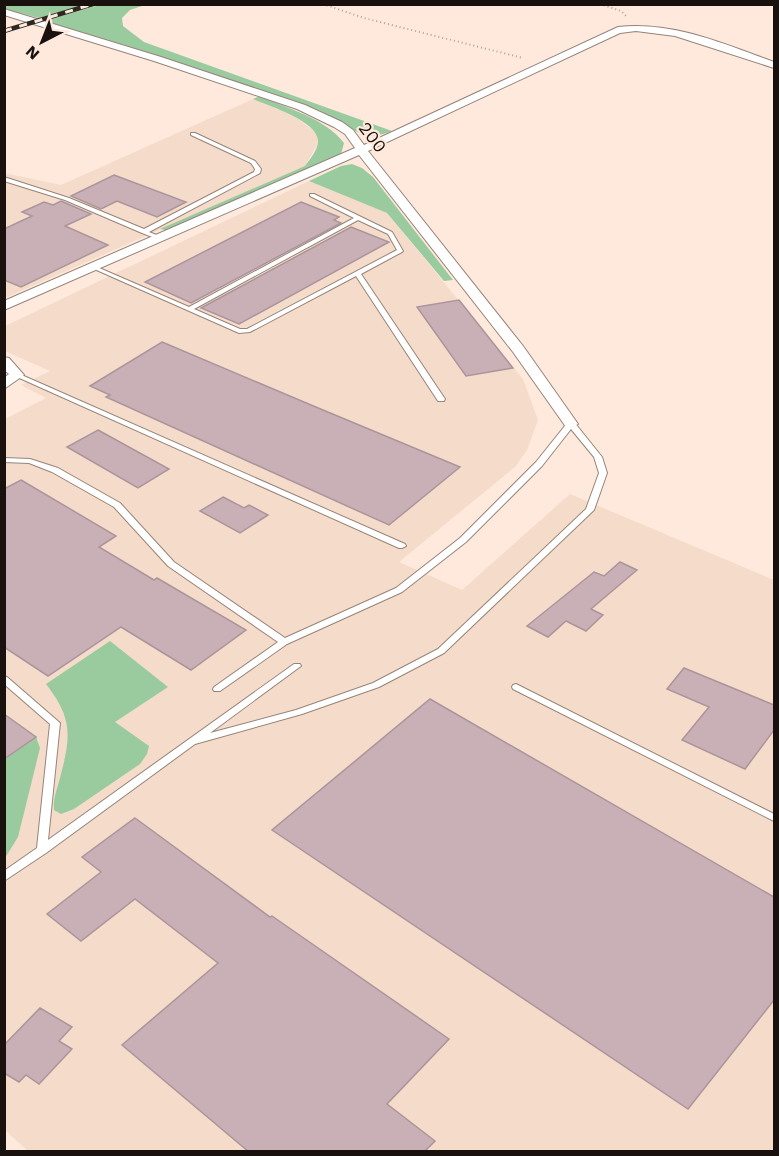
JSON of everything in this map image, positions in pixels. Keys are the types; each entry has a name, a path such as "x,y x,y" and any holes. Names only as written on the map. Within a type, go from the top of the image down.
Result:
{"street":[{"name":"200","path":"4,12 196,71 338,123 349,132 477,296 548,388 571,424"},
{"path":"4,306 162,239 406,130 618,30 635,26 669,31 774,65"},
{"path":"4,361 17,375 4,385"}],"lane":[{"path":"144,232 257,173 258,169 253,162 193,134"},
{"path":"4,180 68,200 162,239"},
{"path":"95,268 239,331 248,331 400,251 390,233 312,195"},
{"path":"189,309 359,217"},
{"path":"358,274 441,399"},
{"path":"17,375 402,546"},
{"path":"194,741 299,712 376,685 441,651 590,510 603,473 598,457 571,424 539,464 463,540 399,590 284,642 217,689"},
{"path":"4,460 30,461 55,470 117,506 171,564 284,642"},
{"path":"4,877 297,666"},
{"path":"4,679 55,723 42,850"},
{"path":"516,687 774,818"}],"path":[{"path":"323,4 364,18 525,59"},
{"path":"600,4 621,11 635,26"},
{"path":"616,20 626,16"}],"shaded area":[{"path":"253,99 294,116 315,132 318,138 317,145 305,166 5,298 4,173 61,185"},
{"path":"309,181 387,213 523,379 538,420 527,450 515,467 399,562 462,590 570,494 774,580 774,1151 29,1152 5,1130 5,419 46,398 21,385 50,371 5,351 5,326"}],"green space":[{"path":"4,5 85,5 39,18 5,9"},
{"path":"99,5 145,5 130,10 122,18 123,26 144,42 392,131 381,135 362,134 301,103 44,21"},
{"path":"260,96 327,127 344,143 341,154 170,231 160,229 305,166 317,148 316,134 292,115 253,99"},
{"path":"352,164 362,168 373,177 453,280 444,281 387,213 309,181 341,166"},
{"path":"110,641 168,687 115,722 149,746 140,764 74,809 61,814 54,810 54,802 64,763 68,739 67,728 61,708 46,684"},
{"path":"36,737 40,748 18,837 5,858 5,759"}],"building":[{"path":"114,175 186,202 157,217 117,201 101,209 71,196"},
{"path":"61,201 91,214 65,226 108,245 21,287 4,280 4,229 32,216 22,212 44,202 53,205"},
{"path":"301,202 339,217 334,220 341,223 191,303 145,282"},
{"path":"351,227 389,242 239,324 201,308"},
{"path":"459,300 513,368 466,376 417,307"},
{"path":"162,342 460,467 389,525 106,397 110,395 90,386"},
{"path":"98,430 169,469 138,488 67,447"},
{"path":"21,480 116,536 99,547 246,630 191,670 121,627 48,676 4,647 4,489"},
{"path":"223,497 244,508 249,505 268,515 240,533 200,511"},
{"path":"620,562 637,570 591,609 603,615 586,631 566,621 548,637 527,626 594,572 604,576"},
{"path":"684,668 774,705 774,730 745,769 682,740 709,707 667,689"},
{"path":"430,699 774,897 774,1000 688,1109 272,830"},
{"path":"4,714 36,737 4,759"},
{"path":"135,818 270,917 272,916 449,1039 387,1104 435,1141 424,1152 249,1152 122,1045 218,963 135,899 81,941 47,914 101,872 82,857"},
{"path":"40,1008 72,1027 59,1041 72,1049 39,1084 26,1075 19,1082 4,1073 4,1045"}],"railway":[{"path":"4,31 93,4"}]}
